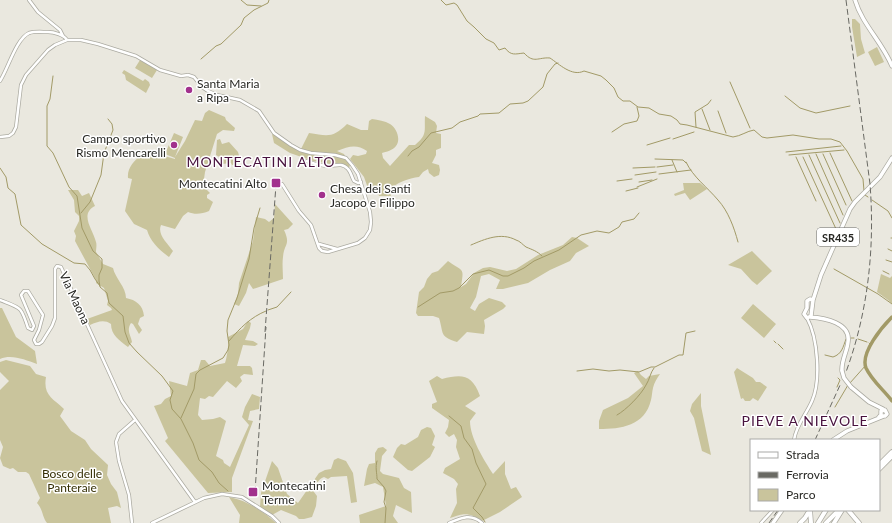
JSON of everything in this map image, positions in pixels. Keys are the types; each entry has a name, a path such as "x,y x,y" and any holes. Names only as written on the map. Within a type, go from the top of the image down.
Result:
{"highway":[{"path":"880,463 892,452"},
{"path":"880,468 892,456"},
{"path":"800,523 805,518 808,511"},
{"path":"808,511 810,523"},
{"path":"818,523 825,511"},
{"path":"823,523 834,511"},
{"path":"826,523 840,511"},
{"path":"834,523 840,511"},
{"path":"850,511 860,523"}],"main road":[{"path":"29,0 38,12 60,30 67,40"},
{"path":"855,0 861,15 881,44 892,66"},
{"path":"0,81 12,56 27,34 53,32 63,36"},
{"path":"0,137 9,136 13,133 16,127 21,85 26,75 48,50 55,45 67,40 81,40 136,56 160,70 181,76 188,75 194,77 202,87 208,91 217,95 240,100 259,111 274,133 300,150 346,158 358,174 361,182 370,216 370,230 365,238 360,242 324,252 320,249 310,223 299,211 282,184"},
{"name":"SR435","path":"794,439 797,427 814,396 817,382 817,360 810,317 812,299 817,289 822,272 850,209 880,177 892,158"},
{"path":"307,162 330,166 338,164 344,166 349,170 354,181 358,183 361,182"},
{"path":"319,244 339,249"},
{"name":"Via Maona","path":"0,300 18,307 22,311 28,328 32,330 34,326 21,295 22,292 28,291 43,315 39,330 34,340 36,344 39,344 52,326 55,318 55,269 57,266 61,267 122,401 135,420"},
{"name":"SR435","path":"810,317 804,317 804,314 807,308 807,301 812,299"},
{"path":"810,317 839,324 847,333 848,342 842,364 842,371 847,383 869,402 877,406 883,414"},
{"path":"835,439 847,431 883,414 892,413"},
{"path":"132,523 129,495 119,461 116,442 119,434 135,420 195,502"},
{"path":"152,523 204,498 218,494 237,495 255,505 280,523"},
{"path":"761,523 772,511"},
{"path":"773,523 781,511"},
{"path":"449,523 469,516 476,518 482,523"}],"green space":[{"path":"852,19 855,19 860,24 861,39 865,53 857,57 852,27"},
{"path":"877,47 884,62 875,66 868,52"},
{"path":"140,60 157,70 152,78 135,68"},
{"path":"124,70 143,81 145,79 149,82 150,85 146,93 126,80 125,75 122,73"},
{"path":"209,110 225,117 226,120 235,128 234,131 223,130 217,134 205,172 203,186 210,193 207,195 207,198 213,202 209,211 198,214 188,212 183,216 175,229 161,225 161,235 173,251 169,257 155,245 147,230 134,224 125,211 132,179 128,178 128,174 134,162 141,155 161,155 175,159 165,154 174,133 183,137 175,157 195,120 202,121 205,113"},
{"path":"425,116 435,122 437,126 436,133 441,134 441,148 436,150 436,155 432,163 439,165 439,175 434,177 429,173 428,169 419,177 411,178 392,187 389,190 391,196 379,196 377,191 369,191 364,177 350,159 353,155 358,156 366,154 367,151 360,147 353,146 337,151 344,154 350,166 348,168 338,163 330,164 313,161 290,153 274,143 272,134 300,151 309,133 330,135 338,132 347,124 361,130 368,130 369,121 372,119 384,121 392,126 398,137 395,147 382,153 383,158 390,166 409,145 415,145 422,138 424,135"},
{"path":"220,139 222,144 229,142 238,152 240,159 236,164 222,164 221,158 216,155 217,140"},
{"path":"683,183 700,183 707,189 690,200 685,193 675,196 674,194 684,190"},
{"path":"68,190 78,190 82,196 89,193 95,206 90,209 87,218 96,242 96,252 103,264 113,268 126,294 126,298 133,300 141,306 144,316 140,318 138,324 142,330 139,334 131,323 129,331 132,342 128,347 114,334 111,324 103,321 90,325 87,319 112,310 107,305 108,301 104,288 96,283 96,280 75,241 76,236 74,231 79,221 79,216 75,212 74,200"},
{"path":"275,204 293,224 288,229 284,230 287,242 283,257 283,279 253,289 249,283 246,293 239,306 234,304 238,294 239,283 253,241 256,217 265,219 269,222 274,218"},
{"path":"572,237 577,238 589,246 576,253 570,261 550,270 528,283 503,289 496,289 500,280 489,274 481,276 476,297 470,308 475,311 479,304 489,298 502,302 506,306 484,320 484,334 467,332 457,342 447,338 443,334 439,318 433,316 418,316 416,313 419,292 424,287 427,279 432,273 438,271 448,261 462,271 461,287 466,284 474,273 483,268 490,267 507,271 516,269 538,255 563,245"},
{"path":"752,251 772,271 757,285 741,269 728,265"},
{"path":"881,274 890,278 892,276 892,304 877,292"},
{"path":"753,304 776,324 764,338 741,318"},
{"path":"0,308 2,308 16,337 35,351 37,364 14,357 0,359"},
{"path":"248,321 251,323 245,340 253,341 258,344 255,346 243,345 237,366 250,366 252,368 253,375 244,374 240,377 242,381 236,388 227,381 213,397 209,396 205,399 200,398 198,415 202,420 220,417 226,421 216,456 230,467 249,425 242,417 245,407 252,394 260,397 259,409 250,411 248,420 253,421 232,478 232,492 208,493 165,441 168,438 154,406 161,404 165,399 171,396 169,381 187,386 190,373 198,370 201,360 205,360 210,366 225,363 228,350 228,337 243,329"},
{"name":"Bosco delle Panteraie","path":"6,360 30,366 36,374 46,377 45,383 49,396 64,409 60,416 71,431 85,440 91,449 108,465 107,475 117,492 121,508 117,506 108,508 111,523 47,523 37,503 40,498 29,474 26,472 18,472 13,468 10,469 3,466 0,458 3,447 0,440 0,390 9,381 0,372 0,362"},
{"path":"737,368 753,378 756,382 760,382 767,387 758,401 753,398 750,401 745,401 743,398 741,399 734,372"},
{"path":"638,371 646,379 649,376 660,374 654,384 648,409 638,421 624,427 599,429 599,421 603,410 628,398 643,386 634,373"},
{"path":"437,376 442,379 461,376 466,377 474,383 480,396 465,406 476,413 470,421 475,442 493,474 505,461 505,474 511,489 516,487 522,497 500,512 482,521 466,514 450,518 457,503 456,489 458,484 454,479 443,473 445,468 460,459 456,447 457,440 454,434 449,437 445,433 449,420 432,408 432,404 437,402 429,381"},
{"path":"701,393 701,406 711,455 702,451 694,418 690,411 692,404"},
{"path":"427,427 431,428 435,436 432,445 435,447 430,457 412,471 408,470 393,457 397,448 401,444 405,445 418,437 421,430"},
{"path":"383,447 387,450 382,456 380,471 383,474 399,478 404,488 411,492 412,513 396,505 393,516 398,523 360,523 359,515 386,506 383,487 375,483 364,486 369,464 375,463 375,453 378,448"},
{"path":"338,458 346,461 353,473 357,502 351,503 347,476 331,477 328,479 324,477 318,481 315,487 314,492 317,496 316,506 312,517 299,519 296,516 281,510 272,515 260,507 261,493 272,461 278,468 287,494 298,503 319,473 331,469 334,460"},
{"path":"229,497 235,498 254,507 266,514 276,523 239,523 240,515"}],"waterway":[{"path":"241,0 247,5 261,6"},
{"path":"201,59 216,46 221,44 241,25 244,18 254,10 268,3 269,0"},
{"path":"441,0 446,5 454,3 457,5 467,21 486,39 494,43 499,50 505,48 511,53 524,53 533,59 550,58 570,71 584,71 601,76 614,88 618,97 623,101 630,101 638,107 649,108 659,114 671,116 680,124 733,137 754,130 762,137 767,138 793,135 819,139 831,139 840,142 863,179 864,191"},
{"path":"408,156 412,151 419,147 431,133 452,128 460,122 480,114 499,113 510,104 528,101 543,87 547,74 555,64 558,63"},
{"path":"53,76 50,99 47,106 47,146 53,153 69,187 77,196 82,228 93,251 102,259 102,268 99,275 100,287 107,293 109,303 123,316 125,332 129,343 162,376 173,391 170,400 172,409 181,419 193,443 199,460 212,472 219,483 228,491"},
{"path":"730,82 750,128"},
{"path":"785,96 800,108 816,113 850,106"},
{"path":"696,127 695,112 708,104 711,100"},
{"path":"612,132 624,124 637,121 639,116 637,107"},
{"path":"702,109 710,130"},
{"path":"718,111 726,133"},
{"path":"81,213 90,202 101,175 104,153 113,130 112,124 108,119"},
{"path":"673,139 694,132"},
{"path":"647,145 670,138"},
{"path":"786,152 841,146"},
{"path":"789,155 844,150"},
{"path":"830,153 852,201"},
{"path":"816,154 843,215"},
{"path":"823,154 846,205"},
{"path":"809,155 840,223"},
{"path":"796,157 816,201"},
{"path":"803,157 836,229"},
{"path":"655,159 683,160 686,163"},
{"path":"672,160 677,172"},
{"path":"686,162 696,177 725,209 733,225 738,242"},
{"path":"657,167 673,165"},
{"path":"633,168 655,167"},
{"path":"0,168 6,177 8,188 15,194 21,225 42,244 74,263 85,264 100,286"},
{"path":"659,174 691,170"},
{"path":"635,175 656,172"},
{"path":"617,181 632,179"},
{"path":"637,187 657,179"},
{"path":"639,182 652,180"},
{"path":"626,191 638,188"},
{"path":"872,200 888,211 892,218"},
{"path":"181,418 194,389 196,374 200,370 223,358 228,350 228,320 237,298 249,259 254,228 260,208"},
{"path":"418,307 440,293 453,291 459,288 473,274 489,270 503,276 508,276 534,261 559,250 581,235 597,231 609,233 619,227 622,222 634,219 639,213"},
{"path":"471,245 499,236 520,242 542,256"},
{"path":"888,249 892,251"},
{"path":"886,260 892,262"},
{"path":"834,269 878,294 892,304"},
{"path":"883,271 889,274"},
{"path":"268,310 277,307 291,292"},
{"path":"229,341 246,323 255,316 266,311"},
{"path":"892,317 873,341 866,355 865,362 866,368 871,377 892,401"},
{"path":"577,371 593,369 639,372 655,367 679,355 683,355 686,333 695,331"},
{"path":"825,355 833,357 836,356 842,350 846,339"},
{"path":"858,339 867,342"},
{"path":"778,344 783,349"},
{"path":"850,383 866,365"},
{"path":"617,415 629,406 641,393 654,368"},
{"path":"837,387 840,380 838,378"},
{"path":"835,407 848,385"},
{"path":"449,416 461,426 464,438 472,449 476,463 486,484 473,508 485,522"},
{"path":"377,461 377,479 386,491 384,502 386,508 385,523"}],"railway":[{"path":"846,0 870,184 871,208 870,256 865,303 854,349 846,372"},
{"path":"265,332 276,185"},
{"path":"255,492 266,327"},
{"path":"815,439 841,383"},
{"path":"769,523 777,511"}],"place":[{"name":"Santa Maria a Ripa","path":"189,90"},
{"name":"Campo sportivo Rismo Mencarelli","path":"174,145"},
{"name":"Montecatini Alto","path":"276,183"},
{"name":"Chesa dei Santi Jacopo e Filippo","path":"322,195"},
{"name":"Montecatini Terme","path":"253,492"}],"district":[{"name":"MONTECATINI ALTO","path":"261,161"},
{"name":"PIEVE A NIEVOLE","path":"805,420"}]}
